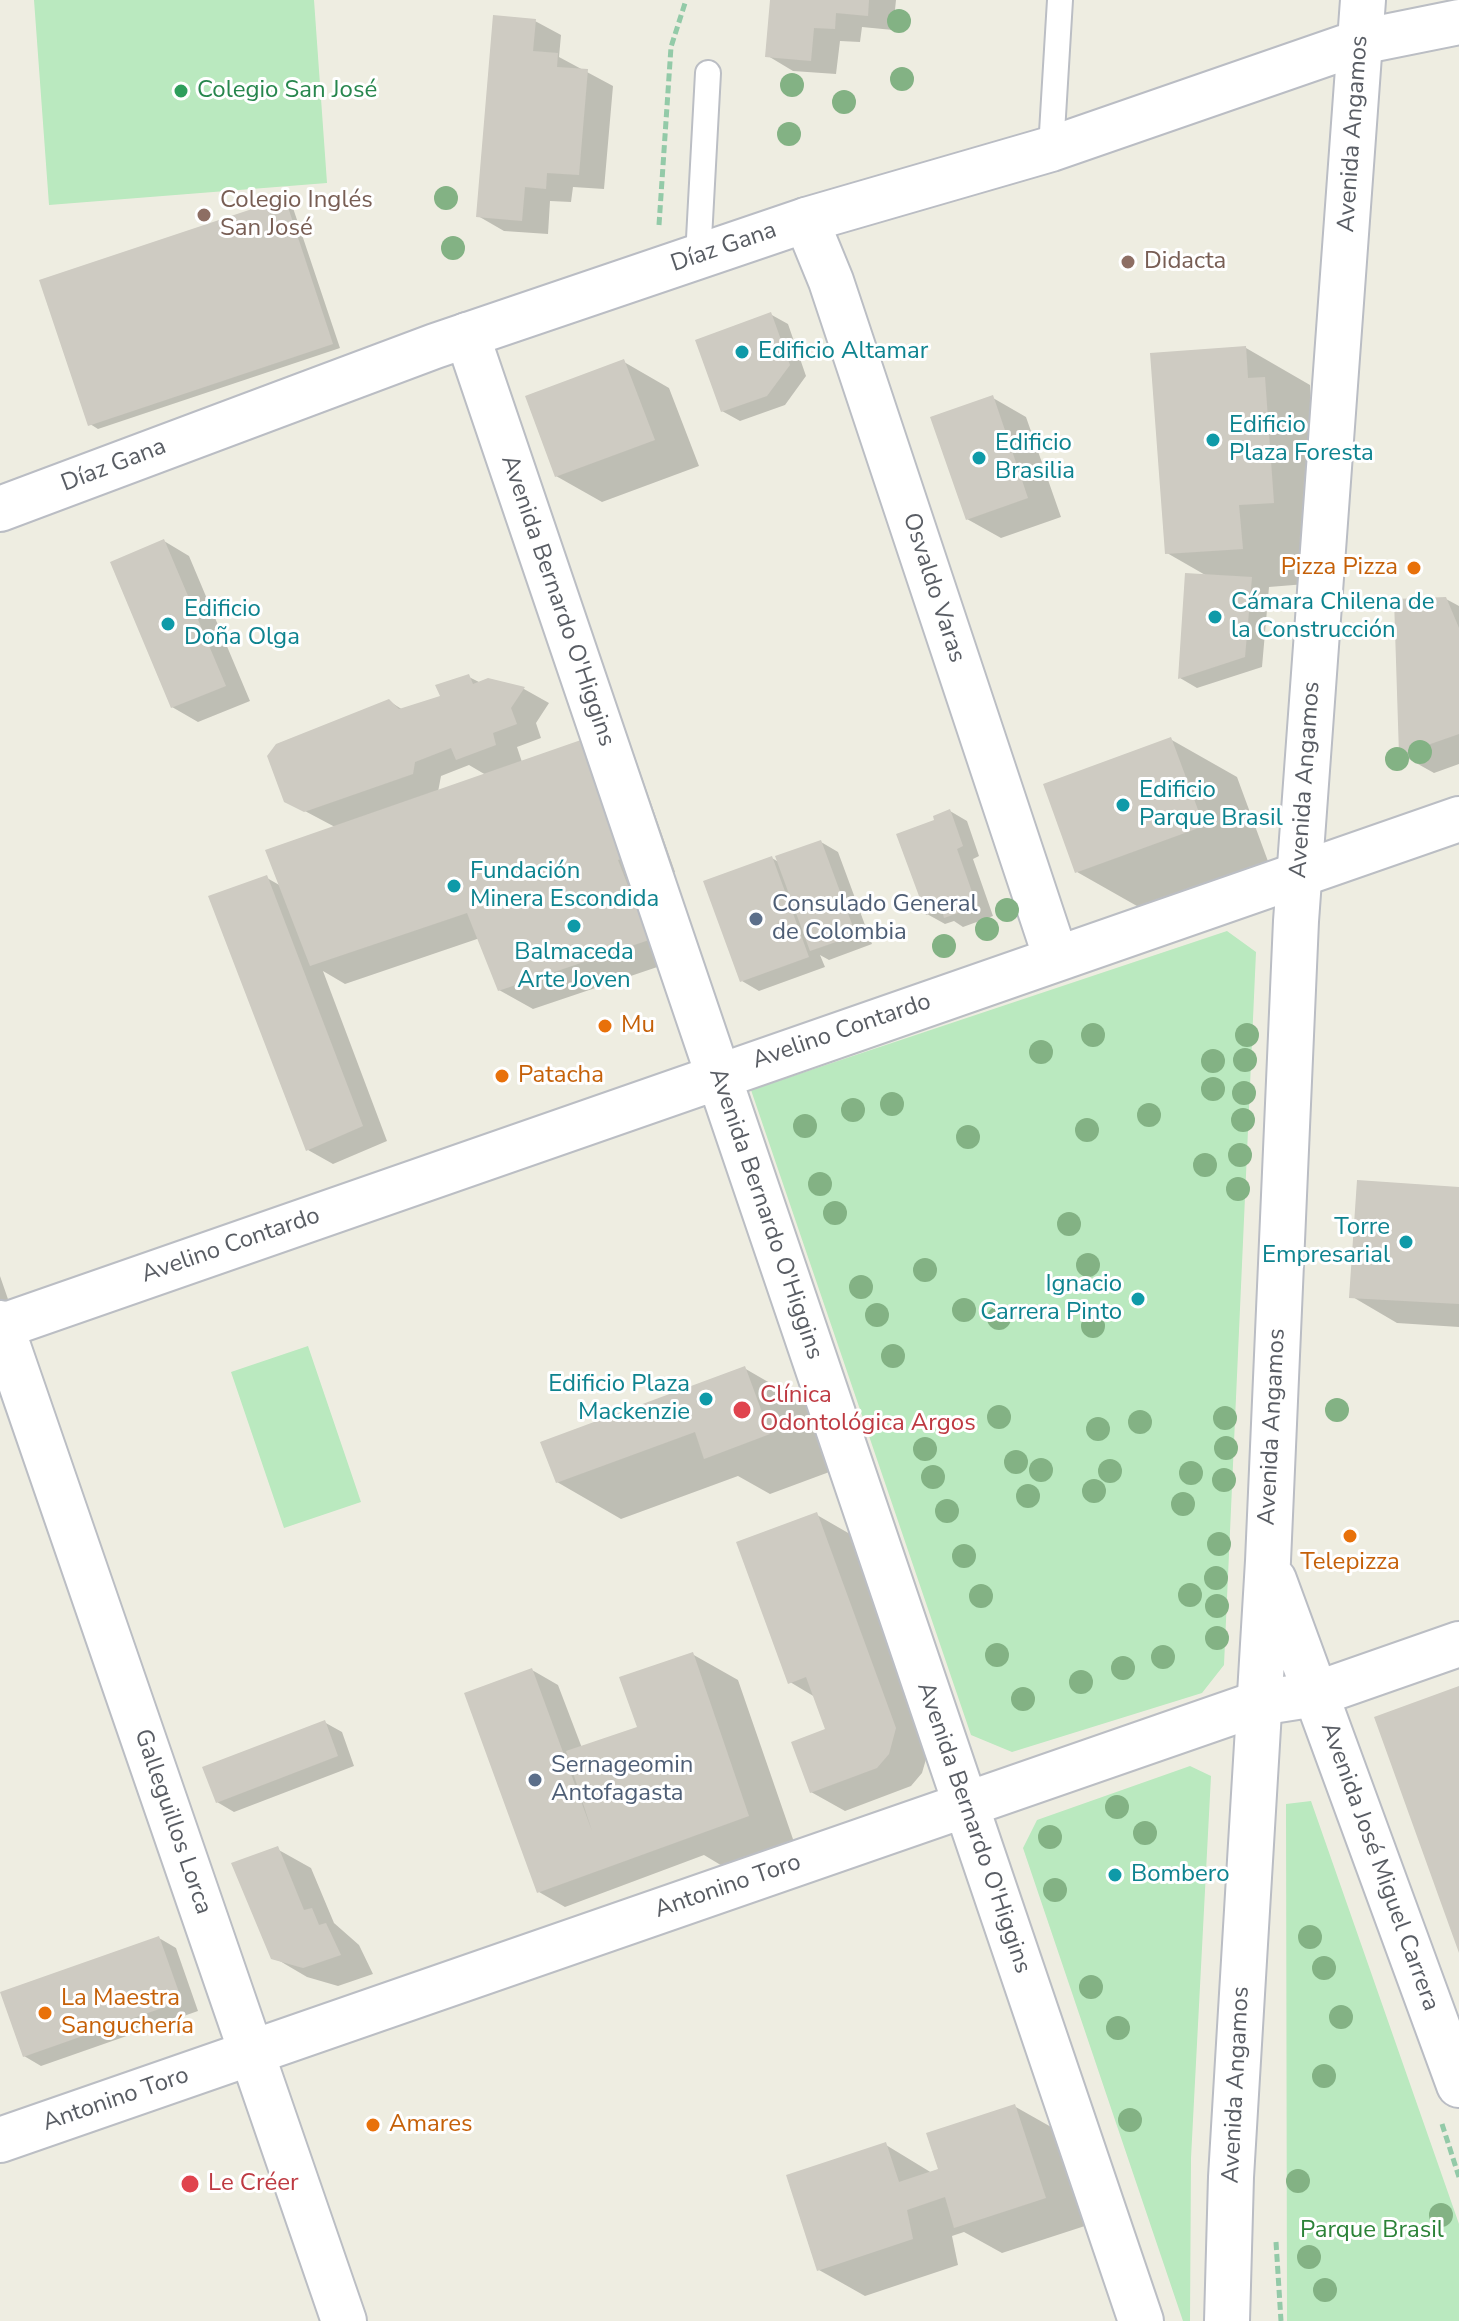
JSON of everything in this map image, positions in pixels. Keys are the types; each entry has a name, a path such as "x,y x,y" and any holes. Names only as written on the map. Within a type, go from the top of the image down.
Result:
{"street":[{"name":"Díaz Gana","path":"0,509 467,335 806,220 1051,149 1362,21 1459,22"},
{"name":"Avenida Angamos","path":"1227,2321 1232,2163 1268,1561 1299,874 1362,21"},
{"name":"Osvaldo Varas","path":"806,220 831,281 1056,958"},
{"name":"Avenida Bernardo O'Higgins","path":"467,335 1141,2321"},
{"name":"Avelino Contardo","path":"0,1326 1459,819"},
{"name":"Galleguillos Lorca","path":"0,1326 344,2321"},
{"name":"Avenida Angamos","path":"1268,1561 1316,1694"},
{"name":"Antonino Toro","path":"0,2140 1259,1703 1316,1694 1459,1644"},
{"name":"Avenida José Miguel Carrera","path":"1316,1694 1459,2085"}],"lane":[{"path":"1051,149 1060,0"},
{"path":"698,257 708,73"}],"path":[{"path":"657,270 671,47 686,0"}],"green space":[{"name":"Colegio San José","path":"34,0 314,0 327,183 49,205"},
{"path":"1227,931 1256,952 1224,1665 1202,1693 1012,1752 971,1735 751,1090"},
{"path":"308,1346 361,1502 284,1528 231,1372"},
{"path":"1190,1766 1211,1776 1191,2158 1190,2321 1183,2321 1023,1848 1037,1820"},
{"name":"Parque Brasil","path":"1311,1801 1459,2224 1459,2321 1287,2321 1286,1804"}],"building":[{"path":"770,0 869,0 868,16 836,13 835,29 814,28 811,61 765,57"},
{"path":"493,15 536,19 533,51 558,53 557,67 588,69 579,175 547,173 546,189 525,187 522,221 476,217"},
{"path":"285,198 333,344 88,426 39,280"},
{"name":"Edificio Altamar","path":"771,312 790,365 767,396 721,412 695,340"},
{"name":"Edificio Plaza Foresta","path":"1246,346 1248,378 1265,377 1274,503 1239,505 1243,549 1165,554 1150,353"},
{"path":"624,359 655,440 555,477 525,396"},
{"name":"Edificio Brasilia","path":"993,395 1028,498 966,520 930,417"},
{"name":"Edificio Doña Olga","path":"164,539 226,686 171,708 110,562"},
{"name":"Cámara Chilena de la Construcción","path":"1185,573 1252,577 1245,657 1178,679"},
{"path":"1446,597 1459,628 1459,734 1399,755 1394,599"},
{"path":"469,674 473,684 488,678 525,687 511,708 517,724 493,733 496,745 456,760 451,748 415,762 413,774 304,812 284,802 267,756 276,744 389,699 399,709 440,696 435,685"},
{"name":"Fundación Minera Escondida","path":"601,733 642,853 618,860 649,940 498,991 467,913 310,966 265,850"},
{"name":"Edificio Parque Brasil","path":"1171,737 1204,826 1075,873 1043,784"},
{"path":"950,809 963,846 957,849 977,906 944,918 942,910 926,915 896,834 934,820 933,816"},
{"path":"821,840 856,935 810,951 775,856"},
{"name":"Consulado General de Colombia","path":"772,856 809,957 740,982 703,881"},
{"path":"267,875 363,1126 306,1151 208,896"},
{"name":"Torre Empresarial","path":"1357,1180 1459,1187 1459,1304 1349,1298"},
{"name":"Edificio Plaza Mackenzie","path":"745,1366 770,1434 704,1459 695,1432 556,1483 540,1442"},
{"path":"817,1512 896,1728 889,1754 877,1768 810,1793 791,1742 825,1729 806,1677 788,1684 736,1542"},
{"path":"693,1652 749,1816 537,1893 464,1693 532,1668 592,1831 566,1751 637,1727 619,1677"},
{"path":"1459,1686 1459,1953 1374,1717"},
{"path":"325,1720 338,1756 216,1803 202,1767"},
{"path":"278,1846 304,1910 312,1908 319,1925 326,1923 341,1955 303,1968 271,1959 231,1863"},
{"path":"159,1936 182,2001 23,2057 0,1992"},
{"path":"1015,2104 1046,2198 954,2228 945,2197 907,2210 913,2239 817,2271 786,2175 886,2142 899,2182 938,2169 926,2133"}],"place":[{"name":"Colegio San José","path":"181,91"},
{"name":"Colegio Inglés San José","path":"204,215"},
{"name":"Didacta","path":"1128,262"},
{"name":"Edificio Altamar","path":"742,352"},
{"name":"Edificio Plaza Foresta","path":"1213,440"},
{"name":"Edificio Brasilia","path":"979,458"},
{"name":"Pizza Pizza","path":"1414,568"},
{"name":"Cámara Chilena de la Construcción","path":"1215,617"},
{"name":"Edificio Doña Olga","path":"168,624"},
{"name":"Edificio Parque Brasil","path":"1123,805"},
{"name":"Fundación Minera Escondida","path":"454,886"},
{"name":"Consulado General de Colombia","path":"756,919"},
{"name":"Balmaceda Arte Joven","path":"574,926"},
{"name":"Mu","path":"605,1026"},
{"name":"Patacha","path":"502,1076"},
{"name":"Torre Empresarial","path":"1406,1242"},
{"name":"Ignacio Carrera Pinto","path":"1138,1299"},
{"name":"Edificio Plaza Mackenzie","path":"706,1399"},
{"name":"Clínica Odontológica Argos","path":"742,1410"},
{"name":"Telepizza","path":"1350,1536"},
{"name":"Sernageomin Antofagasta","path":"535,1780"},
{"name":"Bombero","path":"1115,1875"},
{"name":"La Maestra Sanguchería","path":"45,2013"},
{"name":"Amares","path":"373,2125"},
{"name":"Le Créer","path":"190,2184"}]}
